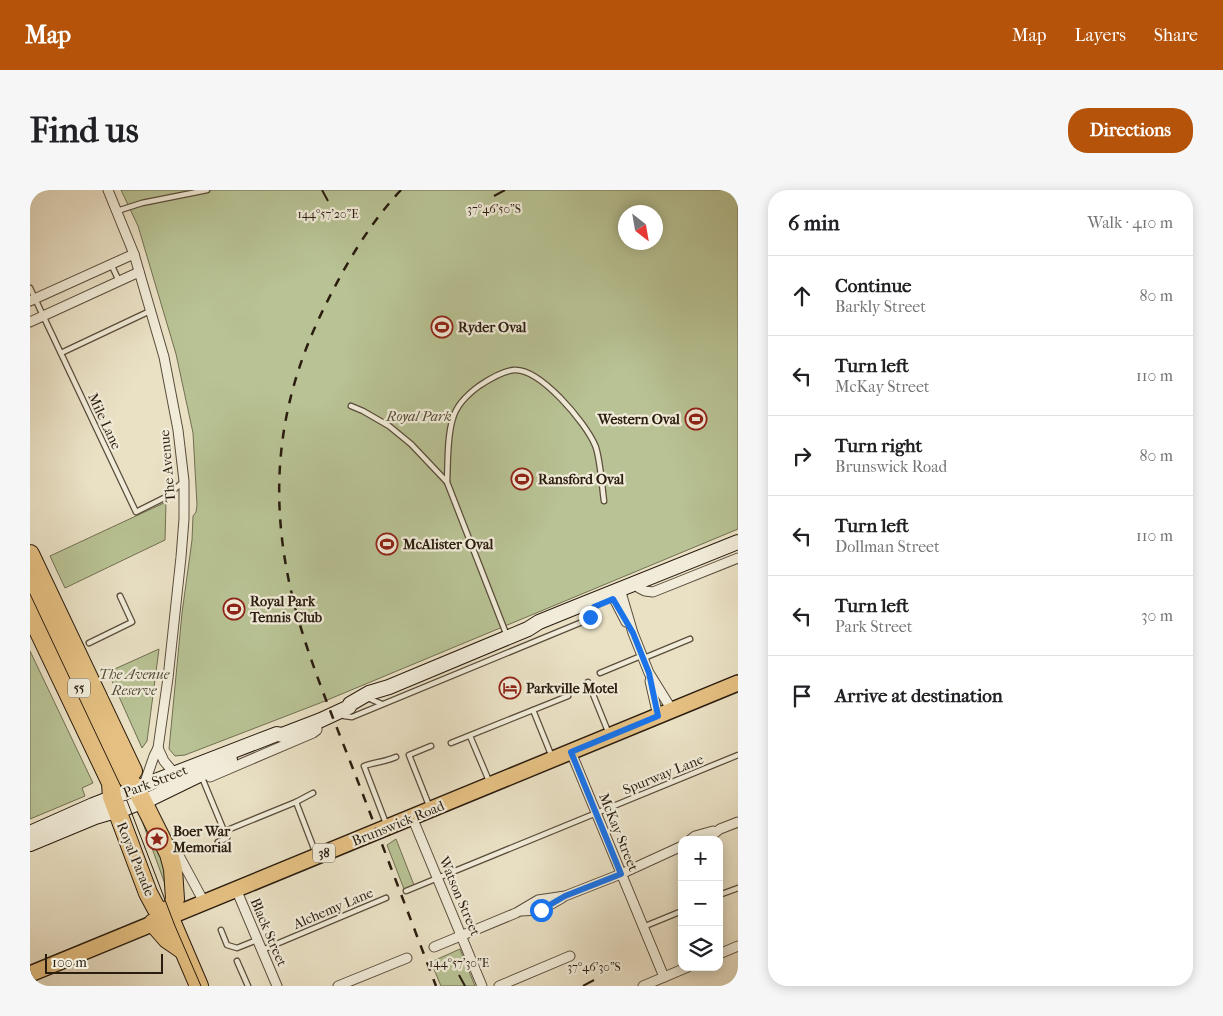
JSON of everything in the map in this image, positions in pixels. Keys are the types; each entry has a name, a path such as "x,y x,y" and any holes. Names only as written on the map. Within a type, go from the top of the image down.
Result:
{"highway":[{"name":"Royal Parade","path":"30,554 34,587 74,690 111,783 114,804 148,893 161,919 174,901 173,869 170,854 132,769 74,690 30,637"},
{"name":"Royal Parade","path":"30,613 74,690"},
{"path":"161,919 167,939 184,950 199,986"}],"main road":[{"name":"Brunswick Road","path":"30,974 738,683"}],"street":[{"name":"The Avenue","path":"108,190 134,254 164,357 178,430 184,482 184,519 168,678 158,748 141,791"},
{"path":"33,300 134,254"},
{"path":"30,322 139,272"},
{"name":"Park Street","path":"345,709 369,693 389,687 570,616 738,542"},
{"name":"Park Street","path":"639,588 653,592 738,558"},
{"name":"Park Street","path":"617,594 639,588 681,566"},
{"path":"617,594 665,713"},
{"path":"649,673 665,713"},
{"name":"Park Street","path":"30,834 98,816 114,804 174,773 277,734 282,735 345,709 376,701 389,687"},
{"name":"Park Street","path":"141,791 202,777 313,733 317,730 316,722"},
{"name":"Park Street","path":"202,777 225,762 277,741 282,735"},
{"path":"158,748 164,761 174,773"},
{"name":"McKay Street","path":"571,752 664,977"},
{"name":"Watson Street","path":"412,817 482,986"},
{"path":"695,836 720,830 738,822"},
{"name":"Park Street","path":"30,843 50,830"},
{"path":"712,836 720,830"},
{"name":"Royal Parade","path":"160,832 177,852 204,902"},
{"path":"434,947 516,913 542,899 565,896 678,850"},
{"name":"Black Street","path":"236,888 277,986"},
{"path":"723,952 738,946"},
{"path":"499,986 570,956"},
{"path":"338,986 407,958"},
{"path":"643,986 678,971"}],"lane":[{"path":"117,211 142,203 207,190"},
{"path":"111,264 119,281"},
{"name":"Mile Lane","path":"30,288 33,300 61,353 136,512 164,498 184,482"},
{"path":"61,353 151,310"},
{"path":"447,482 451,429 453,417 457,410 471,392 482,384 514,370 536,376 561,398 580,420 595,445 604,501"},
{"path":"351,406 389,426 411,444 447,482 515,638"},
{"path":"89,643 132,622 120,596"},
{"path":"376,701 515,638 587,620 592,614 594,604"},
{"path":"600,673 690,640"},
{"path":"588,682 610,736"},
{"path":"451,743 568,696"},
{"path":"533,710 553,759"},
{"path":"470,736 490,785"},
{"path":"431,746 409,755 431,809"},
{"name":"Spurway Lane","path":"406,891 738,755"},
{"path":"388,827 364,766 396,757"},
{"path":"202,777 227,838 218,842"},
{"path":"224,831 296,802 313,793"},
{"path":"296,802 317,856"},
{"path":"723,894 738,888"},
{"name":"Alchemy Lane","path":"262,950 386,898"},
{"path":"643,927 678,913"},
{"path":"221,930 227,945 237,948 257,940"},
{"path":"238,961 248,986"}],"green space":[{"name":"Royal Park","path":"121,190 738,190 738,529 320,703 185,755 175,756 169,749 193,516 197,505 193,433 176,354 138,226"},
{"path":"166,502 165,540 65,588 50,556"},
{"name":"The Avenue Reserve","path":"159,649 147,741 142,748 108,672"},
{"path":"30,651 93,783 82,788 85,796 30,819"},
{"path":"141,818 149,826 159,844 169,895"},
{"path":"396,839 414,885 404,889 387,845"},
{"path":"460,949 475,986 441,986 431,962"}],"tram line":[{"path":"30,594 124,793 175,926 201,986"}],"railway":[{"path":"401,190 368,231 340,277 307,347 294,386 285,425 280,464 279,503 289,584 306,644 436,986"}],"place":[{"name":"Ryder Oval","path":"442,327"},
{"name":"Western Oval","path":"696,419"},
{"name":"Ransford Oval","path":"522,479"},
{"name":"McAlister Oval","path":"387,544"},
{"name":"Royal Park Tennis Club","path":"234,609"},
{"name":"Parkville Motel","path":"510,688"},
{"name":"Boer War Memorial","path":"157,839"}],"route":[{"path":"541,910 565,896 621,874 571,752 658,716 649,673 633,633 613,599 594,607 590,617"}]}
